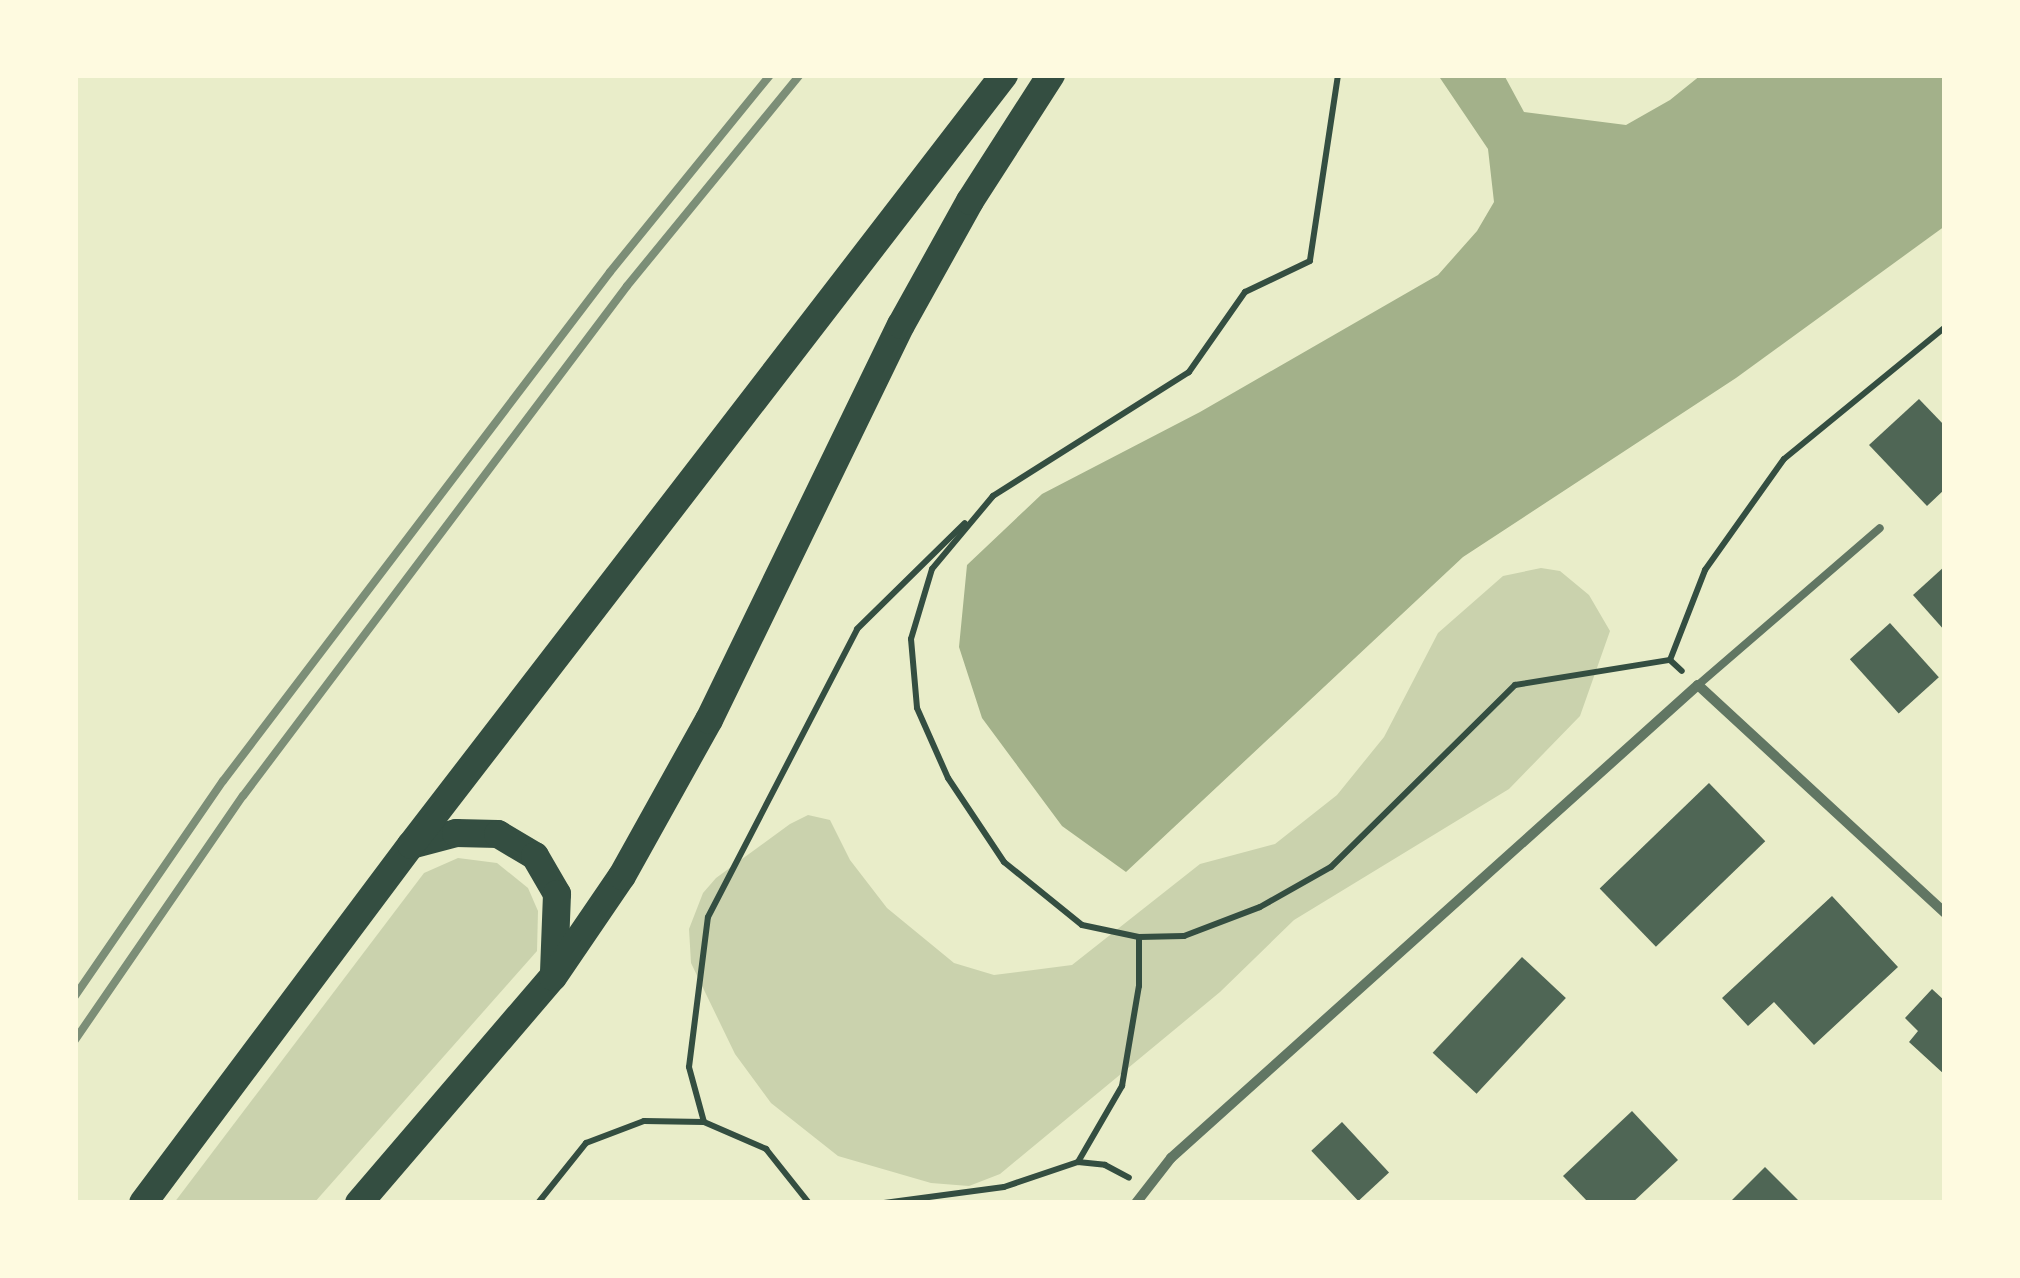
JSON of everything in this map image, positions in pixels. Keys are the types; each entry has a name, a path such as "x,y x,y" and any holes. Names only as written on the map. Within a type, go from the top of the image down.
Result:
{"highway":[{"path":"143,1203 411,845 1004,75"},
{"path":"359,1203 553,977 622,876 708,720 901,324 970,202 1051,75"},
{"path":"411,845 456,832 498,834 535,856 557,894 559,932 553,977"}],"street":[{"path":"1136,1203 1171,1158 1698,685 1945,913"}],"lane":[{"path":"1698,685 1880,528"}],"path":[{"path":"704,1122 689,1067 708,918 857,629 993,496 1189,372 1245,292 1310,262 1338,75"},
{"path":"1670,660 1704,570 1784,459 1945,327"},
{"path":"993,496 932,569 911,639 917,708 948,778 1004,862 1082,925 1139,937 1184,936 1260,907 1330,867 1515,685 1670,660"},
{"path":"1670,660 1698,685"},
{"path":"1078,1162 1122,1086 1139,986 1139,937"},
{"path":"538,1203 586,1143 644,1121 704,1122 766,1149 809,1203"},
{"path":"884,1203 1004,1187 1078,1162 1105,1165 1148,1188"}],"shaded area":[{"path":"1438,75 1504,75 1524,112 1626,125 1670,100 1701,75 1945,75 1945,226 1736,378 1463,557 1126,872 1062,826 982,718 959,647 967,565 1042,494 1200,412 1438,275 1477,231 1494,202 1488,149"},
{"path":"1541,568 1560,571 1589,595 1610,631 1580,716 1509,789 1294,920 1220,992 1000,1174 969,1186 931,1183 838,1156 771,1103 735,1054 691,963 689,929 703,893 716,878 790,824 808,815 830,820 850,860 887,908 954,963 994,975 1072,965 1200,864 1275,844 1337,795 1384,737 1438,633 1503,576"},
{"path":"458,858 497,863 528,888 538,911 537,951 314,1203 174,1203 424,873"}],"building":[{"path":"1919,399 1945,426 1945,489 1927,506 1869,445"},
{"path":"1945,566 1945,631 1913,595"},
{"path":"1890,623 1939,677 1899,713 1850,659"},
{"path":"1709,783 1765,841 1656,947 1600,889"},
{"path":"1832,896 1898,967 1814,1045 1774,1002 1748,1026 1722,998"},
{"path":"1522,957 1566,998 1477,1094 1433,1053"},
{"path":"1932,989 1945,1001 1945,1075 1909,1042 1918,1031 1905,1018"},
{"path":"1632,1111 1678,1160 1632,1203 1589,1203 1563,1176"},
{"path":"1342,1122 1389,1172 1358,1201 1311,1151"},
{"path":"1765,1167 1801,1203 1729,1203"}],"railway":[{"path":"75,996 223,781 610,272 770,75"},
{"path":"75,1040 243,796 627,286 800,75"}]}
